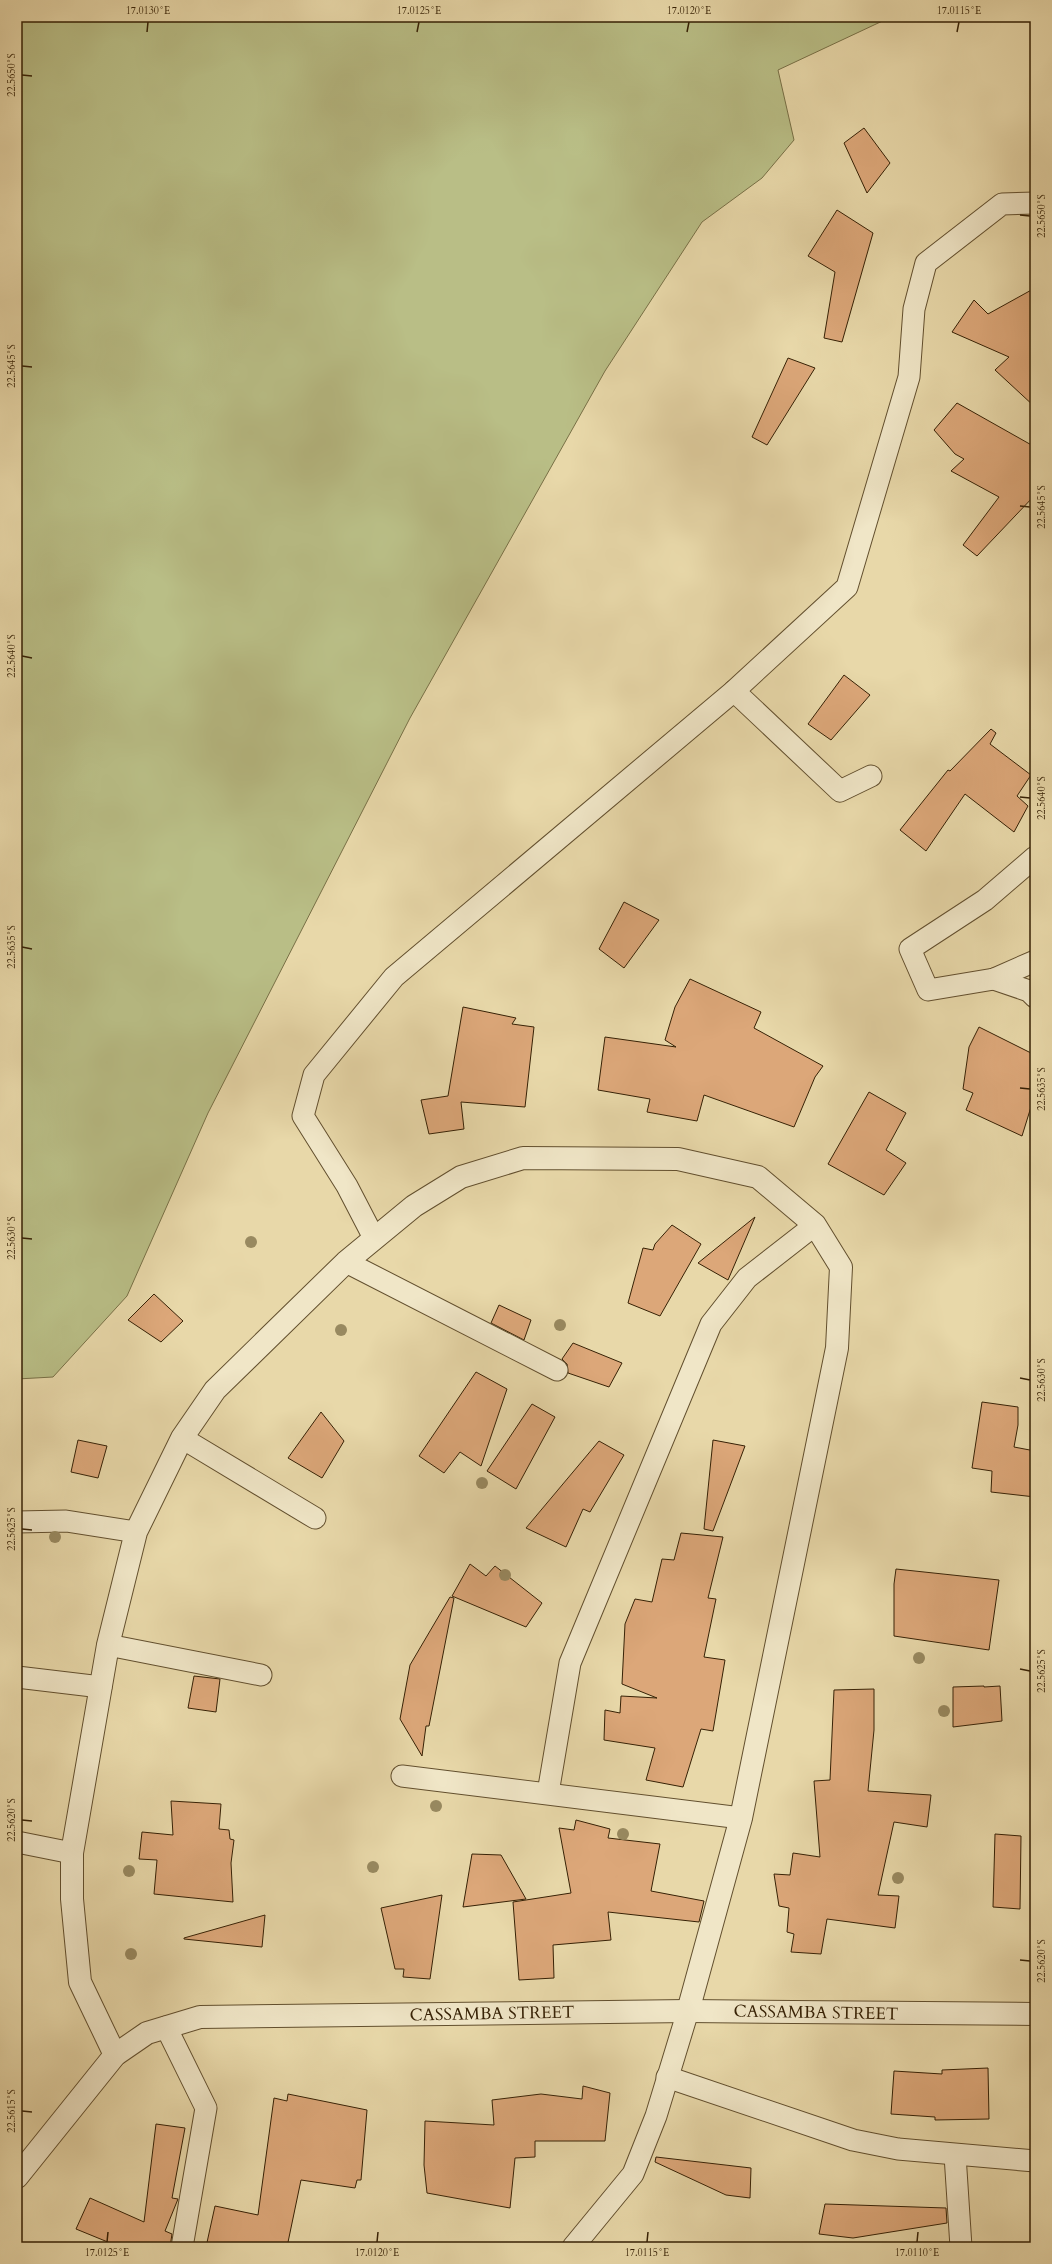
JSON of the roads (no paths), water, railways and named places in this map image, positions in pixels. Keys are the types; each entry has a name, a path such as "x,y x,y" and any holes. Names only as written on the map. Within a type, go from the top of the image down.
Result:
{"street":[{"path":"115,2054 80,1982 72,1899 72,1853 108,1645 136,1532 182,1438 216,1390 346,1262 414,1206 461,1177 523,1158 678,1159 758,1177 815,1224 841,1267 837,1348 740,1818 688,2011"},
{"name":"CASSAMBA STREET","path":"17,2177 115,2054 147,2033 200,2017 688,2011 1035,2014"}],"lane":[{"path":"374,1238 347,1186 303,1116 314,1075 394,977 734,691 847,587 909,377 914,309 926,263 1002,204 1035,203"},
{"path":"734,691 840,791 871,776"},
{"path":"1035,857 985,900 910,949 928,990 994,978 1035,960"},
{"path":"994,978 1029,991 1035,997"},
{"path":"548,1793 570,1663 711,1324 747,1278 815,1224"},
{"path":"346,1262 556,1370"},
{"path":"182,1438 315,1518"},
{"path":"17,1522 66,1521 136,1532"},
{"path":"108,1645 261,1675"},
{"path":"17,1677 101,1687"},
{"path":"402,1776 740,1818"},
{"path":"17,1842 72,1853"},
{"path":"573,2247 633,2174 656,2116 688,2011"},
{"path":"166,2027 206,2108 182,2247"},
{"path":"667,2077 853,2140 898,2149 1035,2161"},
{"path":"955,2155 962,2247"}]}
